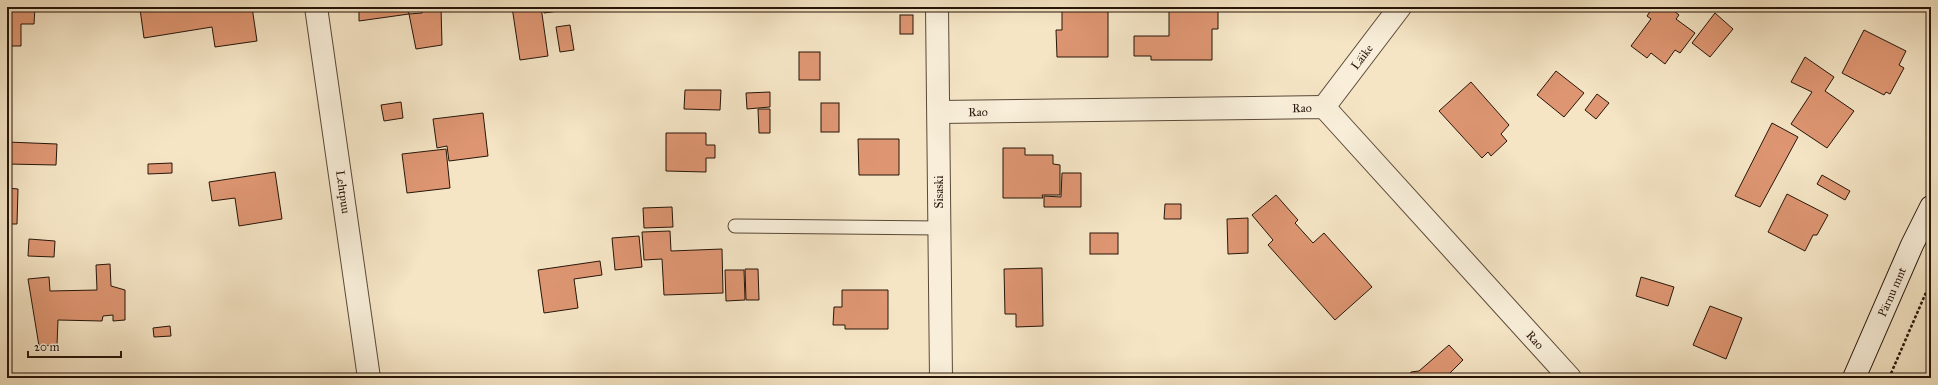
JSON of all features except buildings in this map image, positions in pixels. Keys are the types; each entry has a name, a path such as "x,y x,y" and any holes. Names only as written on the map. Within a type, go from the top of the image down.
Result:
{"street":[{"name":"Lehtpuu","path":"316,7 369,378"},
{"name":"Sisaski","path":"937,7 941,378"},
{"name":"Läike","path":"1324,107 1400,7"},
{"name":"Rao","path":"938,112 1324,107 1570,378"},
{"name":"Pärnu mnt","path":"1854,378 1912,245 1931,207"}],"lane":[{"path":"735,226 939,228"}],"path":[{"path":"1889,378 1931,281"}]}
